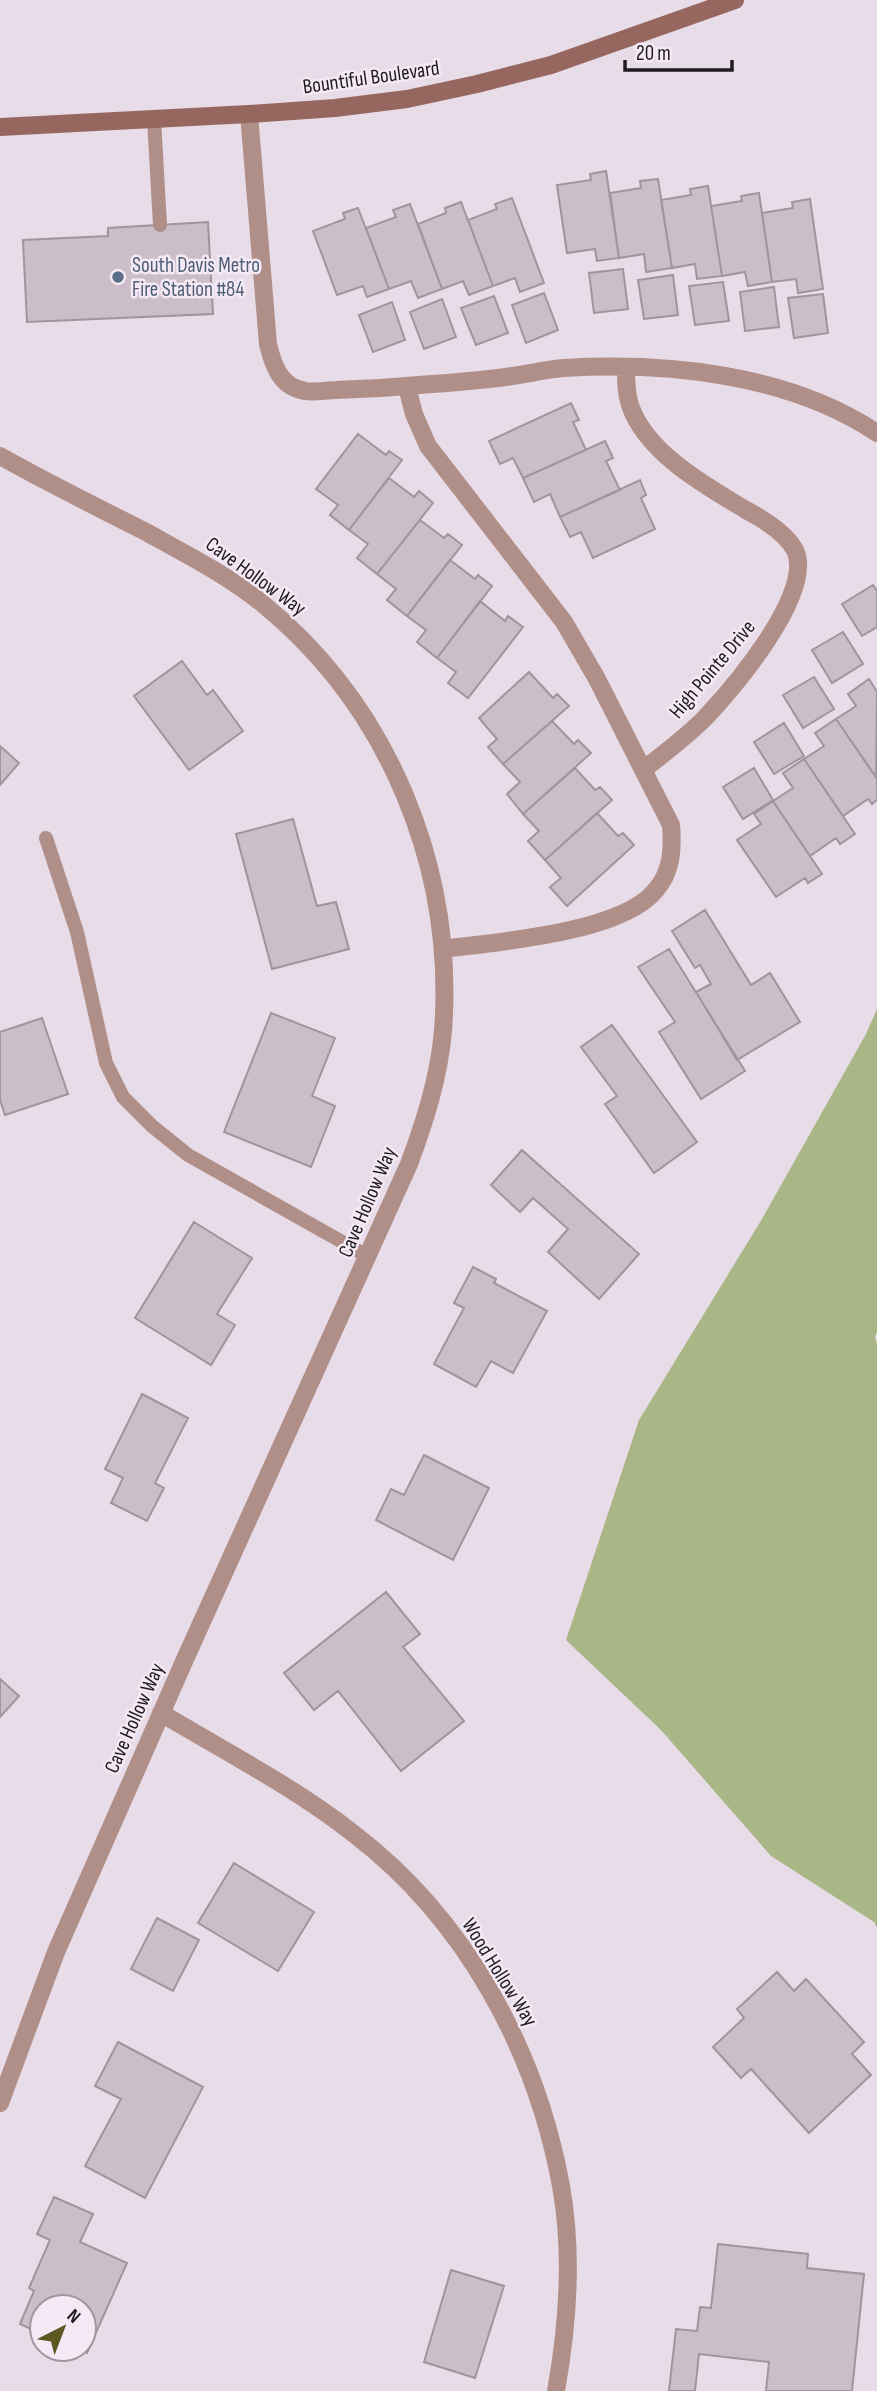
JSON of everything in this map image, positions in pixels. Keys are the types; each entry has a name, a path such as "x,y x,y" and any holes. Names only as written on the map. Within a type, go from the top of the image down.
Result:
{"main road":[{"name":"Bountiful Boulevard","path":"0,127 249,114 407,99 551,65 735,0"}],"street":[{"path":"249,114 268,344 273,368 286,382 303,391 407,387 510,377 561,368 626,368 708,373 748,379 786,390 825,406 877,433"},
{"name":"High Pointe Drive","path":"626,368 626,393 630,406 652,440 682,470 701,484 774,527 794,548 798,560 791,596 766,644 704,718 644,769"},
{"path":"407,387 414,414 428,446 564,622 597,679 671,825 673,849 667,873 654,892 636,906 614,917 579,928 443,949"},
{"name":"Cave Hollow Way","path":"0,456 226,577 262,603 315,653 363,714 401,783 429,864 443,949 443,1033 425,1121 409,1164 56,1952 0,2103"},
{"name":"Wood Hollow Way","path":"161,1713 296,1793 355,1834 408,1881 453,1935 491,1992 527,2066 546,2119 561,2188 568,2262 565,2337 556,2391"}],"lane":[{"path":"154,119 160,225"},
{"path":"46,838 77,932 106,1063 123,1097 152,1126 188,1155 369,1257"}],"green space":[{"path":"877,1009 877,1927 874,1922 771,1856 661,1730 566,1640 639,1420 762,1219 866,1034"}],"building":[{"path":"606,171 619,258 597,261 595,249 567,253 557,185 591,180 590,174"},
{"path":"658,179 672,268 646,272 644,254 619,258 610,193 641,188 640,181"},
{"path":"708,186 722,276 697,279 695,264 672,268 661,200 691,195 690,189"},
{"path":"759,193 772,282 748,286 745,272 722,276 711,206 742,201 741,196"},
{"path":"512,198 544,283 520,292 515,278 493,286 468,220 497,209 495,204"},
{"path":"810,199 823,289 798,293 796,279 772,282 762,213 793,208 792,202"},
{"path":"461,202 493,286 469,295 463,281 442,289 418,224 446,213 445,208"},
{"path":"410,204 442,289 418,298 411,281 389,289 366,228 396,217 393,210"},
{"path":"358,208 389,289 367,297 363,286 337,295 313,231 345,219 343,213"},
{"name":"South Davis Metro Fire Station #84","path":"208,222 213,314 27,322 23,240 108,236 108,228"},
{"path":"623,269 628,309 594,313 589,273"},
{"path":"673,275 678,315 644,319 638,280"},
{"path":"723,282 729,321 695,325 689,286"},
{"path":"774,287 779,327 745,331 740,292"},
{"path":"544,293 558,330 526,343 512,305"},
{"path":"823,294 828,333 794,338 788,298"},
{"path":"494,296 508,333 476,345 461,308"},
{"path":"442,299 456,337 424,349 410,312"},
{"path":"392,302 405,340 373,352 359,315"},
{"path":"571,403 579,420 573,422 586,450 523,478 513,458 500,464 489,441"},
{"path":"358,434 386,455 389,451 402,460 349,530 330,515 338,505 316,489"},
{"path":"605,441 613,458 606,461 620,490 560,517 550,494 534,502 523,478"},
{"path":"389,478 414,497 419,491 433,503 377,574 357,558 368,544 349,530"},
{"path":"640,480 646,495 641,498 655,529 593,558 581,532 570,537 560,517"},
{"path":"420,520 444,538 448,534 462,545 407,616 387,600 396,589 377,574"},
{"path":"450,560 475,579 478,575 492,586 437,658 417,642 426,630 407,616"},
{"path":"873,585 877,591 877,627 862,636 842,604"},
{"path":"480,601 505,621 508,616 523,627 468,698 448,683 456,672 437,658"},
{"path":"843,632 863,664 832,683 812,650"},
{"path":"182,661 207,695 213,690 243,731 189,770 134,696"},
{"path":"529,672 553,698 557,694 569,706 503,764 488,747 497,739 479,718"},
{"path":"814,677 834,709 803,728 783,695"},
{"path":"869,679 877,692 876,777 836,719 856,706 848,694"},
{"path":"836,719 877,779 877,800 872,804 868,799 843,816 804,759 824,746 815,733"},
{"path":"552,721 574,744 578,740 591,753 523,814 507,794 520,782 503,764"},
{"path":"784,723 804,756 774,774 754,742"},
{"path":"0,746 19,763 0,785"},
{"path":"804,759 855,834 840,844 836,838 810,856 773,801 793,788 783,773"},
{"path":"575,768 595,790 600,787 612,800 545,860 528,841 539,831 523,814"},
{"path":"754,768 773,800 743,819 723,787"},
{"path":"773,801 822,874 808,883 805,878 776,897 737,840 761,824 754,814"},
{"path":"597,813 618,836 623,833 634,845 567,906 550,887 561,878 545,860"},
{"path":"293,819 317,906 336,902 349,949 272,969 236,834"},
{"path":"705,910 751,985 770,973 800,1022 737,1060 696,992 711,984 700,965 695,968 672,931"},
{"path":"669,949 745,1071 701,1099 659,1032 675,1022 638,967"},
{"path":"271,1013 335,1038 312,1096 335,1106 311,1167 224,1132"},
{"path":"42,1018 68,1094 5,1115 0,1100 0,1032"},
{"path":"612,1025 697,1142 654,1173 605,1104 617,1096 581,1047"},
{"path":"522,1150 639,1254 599,1299 548,1252 568,1229 533,1198 520,1212 491,1185"},
{"path":"194,1222 252,1258 217,1314 235,1325 211,1365 135,1318"},
{"path":"473,1267 496,1279 494,1283 547,1311 513,1373 491,1361 476,1387 434,1364 464,1308 454,1303"},
{"path":"142,1394 188,1418 155,1483 164,1488 147,1521 111,1503 123,1478 105,1469"},
{"path":"424,1455 489,1488 453,1560 376,1520 391,1489 404,1495"},
{"path":"386,1592 420,1634 403,1647 464,1721 401,1771 338,1691 314,1710 284,1673"},
{"path":"0,1679 19,1696 0,1717"},
{"path":"234,1863 314,1912 278,1971 198,1923"},
{"path":"157,1918 199,1940 173,1991 131,1969"},
{"path":"777,1972 794,1991 806,1979 864,2042 852,2054 871,2075 809,2133 751,2069 741,2078 713,2047 744,2018 737,2009"},
{"path":"118,2042 203,2087 145,2198 85,2166 121,2099 95,2086"},
{"path":"54,2197 93,2214 80,2242 127,2263 98,2328 98,2293 33,2293 29,2288 50,2240 37,2234"},
{"path":"718,2244 808,2254 807,2268 864,2274 852,2391 766,2391 769,2362 699,2354 695,2391 669,2391 676,2329 697,2331 700,2307 711,2308"},
{"path":"451,2270 504,2286 475,2378 424,2362"},
{"path":"28,2305 28,2328 20,2324"}],"place":[{"name":"South Davis Metro Fire Station #84","path":"118,277"}]}
